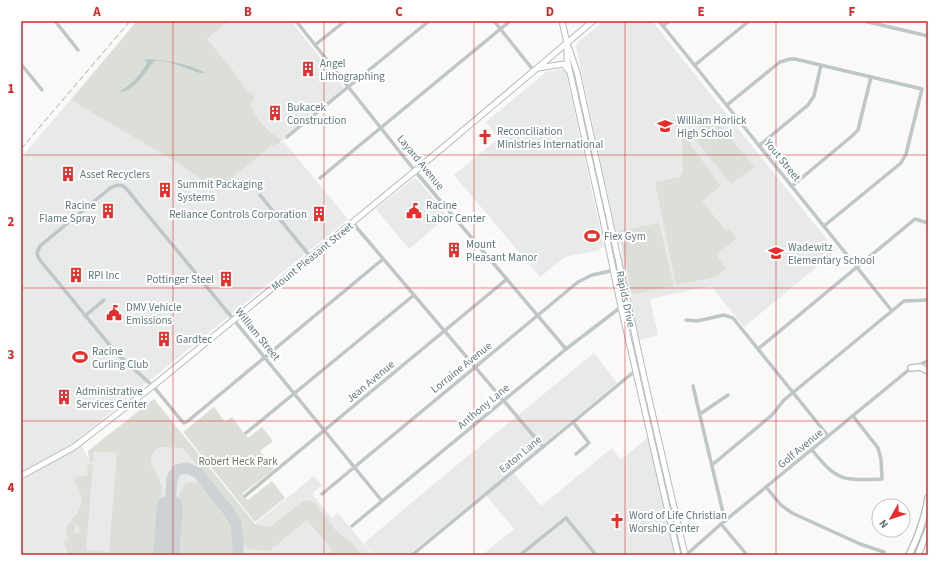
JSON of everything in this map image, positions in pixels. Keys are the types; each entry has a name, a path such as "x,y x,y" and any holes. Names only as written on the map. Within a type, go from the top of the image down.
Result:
{"main road":[{"path":"911,368 920,367 928,371"},
{"path":"909,555 915,543 928,498"},
{"path":"918,555 928,529"}],"street":[{"path":"55,21 78,50"},
{"name":"Layard Avenue","path":"296,21 415,171 566,349"},
{"path":"315,45 345,21"},
{"path":"287,137 429,21"},
{"path":"494,21 535,70 564,64 570,73"},
{"path":"320,178 510,21"},
{"name":"Rapids Drive","path":"562,21 567,43 577,72 642,369 686,555"},
{"name":"Mount Pleasant Street","path":"21,476 74,447 153,386 415,171 593,21"},
{"name":"Yout Street","path":"659,21 892,311"},
{"path":"663,26 669,21"},
{"path":"695,65 749,21"},
{"path":"864,21 928,36"},
{"name":"Rapids Drive","path":"567,43 567,59 570,73 635,371 678,555"},
{"path":"727,105 777,64 784,60 795,59 922,89 904,159 824,226"},
{"path":"21,64 42,90"},
{"path":"760,145 806,107 811,101 821,65"},
{"path":"792,186 858,130 871,77"},
{"name":"William Street","path":"85,316 39,259 37,253 40,246 109,189 116,185 123,186 382,500"},
{"path":"260,195 310,256"},
{"path":"758,349 915,219 928,223"},
{"path":"352,222 543,447"},
{"path":"104,300 85,316 123,361 153,386 184,423 188,422 383,259"},
{"name":"Lorraine Avenue","path":"322,494 582,279 592,275 620,269"},
{"name":"Jean Avenue","path":"245,496 507,279"},
{"path":"246,433 414,295"},
{"path":"712,465 772,416 784,400 793,392 904,301 928,300"},
{"name":"Anthony Lane","path":"352,526 566,349 621,307 628,306"},
{"path":"686,320 697,321 724,315 733,318 828,436"},
{"name":"Golf Avenue","path":"686,555 721,524 911,368 928,360"},
{"name":"Eaton Lane","path":"412,555 635,371 642,369"},
{"path":"693,386 725,521"},
{"path":"700,414 728,395"},
{"path":"812,450 825,466 835,474 848,479 882,479 881,457 875,442 853,416"},
{"path":"572,422 589,443 576,454"},
{"path":"648,424 654,422"},
{"path":"656,459 662,457"},
{"path":"766,487 781,505 792,514 860,544 884,552"},
{"path":"664,491 670,490"},
{"path":"669,516 676,515"},
{"path":"520,555 566,518 596,555"},
{"path":"721,524 747,555"},
{"path":"672,530 679,528"}],"shaded area":[{"path":"137,21 291,21 344,88 280,143 284,142 348,219 78,439 89,460 88,451 154,399 255,524 314,476 322,485 312,494 332,518 338,513 373,555 21,555 21,158"},
{"name":"William Horlick High School","path":"604,21 652,21 836,251 744,327 711,286 650,299 658,335 637,341 621,255 621,245 618,242 576,47 577,43"},
{"path":"145,59 168,61 184,64 205,73 197,72 169,62 154,61 139,81 130,89 118,92 127,87 138,76 147,63"},
{"path":"563,69 566,72 604,247 599,248 600,250 565,257 540,277 454,175 499,138 486,122 546,72"},
{"path":"416,178 448,216 409,249 376,209"},
{"path":"594,353 617,383 511,470 541,506 612,448 621,460 648,437 676,555 482,555 514,529 484,493 408,555 374,555 364,543"}],"green space":[{"path":"137,21 229,21 207,39 234,72 247,92 252,93 255,99 250,105 266,128 279,138 280,143 271,146 218,189 178,163 71,100"},
{"path":"713,117 754,167 731,184 691,134"},
{"path":"684,136 721,186 702,201 726,231 729,229 737,238 716,255 726,269 716,277 676,285 655,182 680,177 683,172 682,137"},
{"path":"659,223 674,286 632,294 619,231"},
{"path":"154,399 255,524 270,527 305,500 310,501 315,503 336,531 353,544 362,555 326,555 332,550 307,520 269,551 248,549 243,543 240,525 235,512 183,448 161,447 155,450 151,457 151,465 157,474 162,487 157,555 68,555 64,542 69,539 66,532 67,527 71,521 76,526 74,530 75,533 79,533 79,527 71,520 76,515 81,504 81,494 73,477 86,481 75,476 87,476 88,464 93,465 86,550 109,552 117,453 94,451 93,462 90,462 88,451"},
{"name":"Robert Heck Park","path":"214,407 225,422 232,417 248,438 262,427 273,441 260,451 274,469 242,494 248,500 272,481 285,498 255,522 183,432"},
{"path":"190,482 196,482 202,486 225,515 232,529 233,555 175,555 179,496 184,485"}],"taxiway":[{"path":"170,508 172,478 177,470 187,468 198,473 229,512 236,524 238,555"}],"runway":[{"path":"166,555 170,508"}],"railway":[{"path":"21,149 130,21"}],"place":[{"name":"Angel Lithographing","path":"308,69"},
{"name":"Bukacek Construction","path":"275,113"},
{"name":"William Horlick High School","path":"665,126"},
{"name":"Reconciliation Ministries International","path":"485,137"},
{"name":"Asset Recyclers","path":"68,174"},
{"name":"Summit Packaging Systems","path":"165,190"},
{"name":"Racine Flame Spray","path":"108,211"},
{"name":"Racine Labor Center","path":"414,211"},
{"name":"Reliance Controls Corporation","path":"319,214"},
{"name":"Flex Gym","path":"592,236"},
{"name":"Mount Pleasant Manor","path":"454,250"},
{"name":"Wadewitz Elementary School","path":"776,253"},
{"name":"RPI Inc","path":"76,275"},
{"name":"Pottinger Steel","path":"226,279"},
{"name":"DMV Vehicle Emissions","path":"114,313"},
{"name":"Gardtec","path":"164,339"},
{"name":"Racine Curling Club","path":"80,357"},
{"name":"Administrative Services Center","path":"64,397"},
{"name":"Word of Life Christian Worship Center","path":"617,521"}]}
